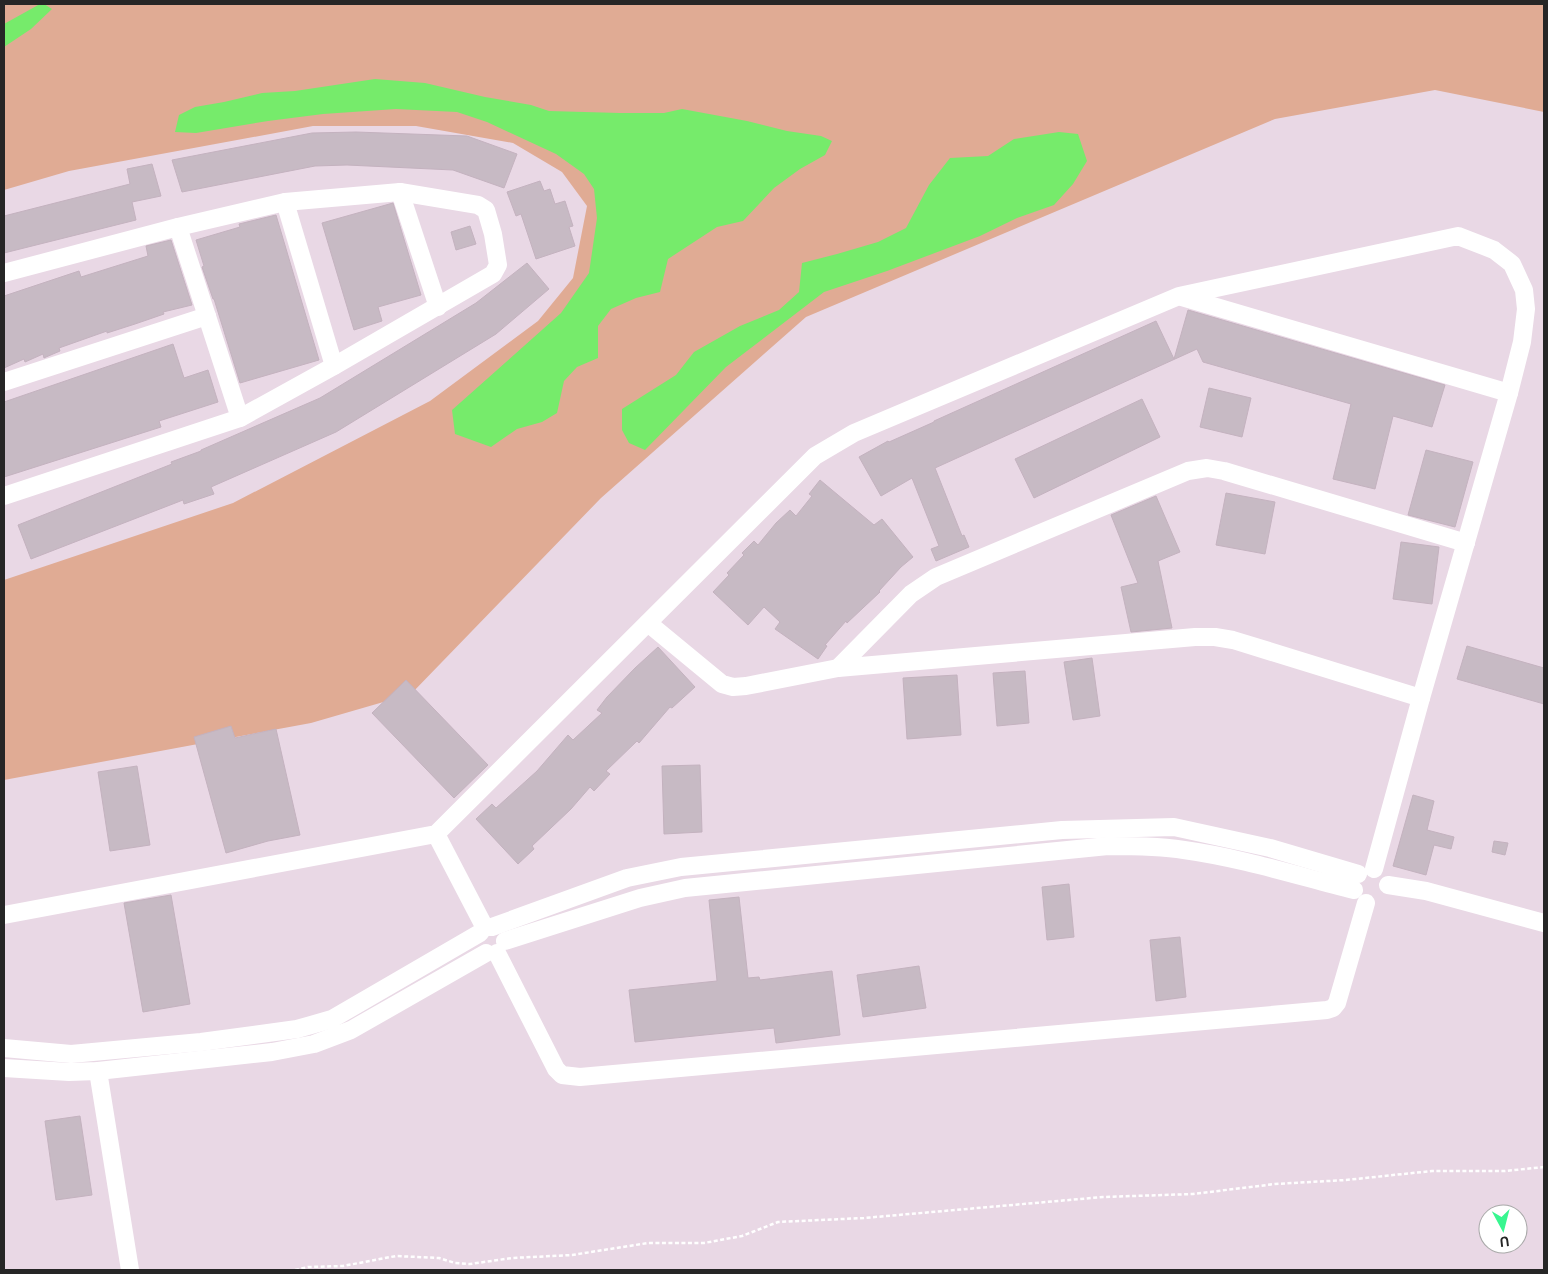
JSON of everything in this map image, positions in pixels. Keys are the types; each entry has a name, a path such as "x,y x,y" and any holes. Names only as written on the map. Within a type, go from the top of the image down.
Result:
{"street":[{"path":"400,192 438,307"},
{"path":"4,273 178,227 285,202 400,192 478,205 486,210 498,265 493,274 438,307 240,418 4,496"},
{"path":"285,202 334,366"},
{"path":"178,227 240,418"},
{"path":"4,915 436,834 815,456 854,433 1179,296 1458,236 1494,250 1512,264 1524,290 1526,309 1522,342 1421,698 1363,884 1337,1003 1333,1008 580,1077 562,1074 556,1069 496,949 503,932 500,929 486,929 478,937 479,947 496,949"},
{"path":"1179,296 1509,393"},
{"path":"4,382 207,316"},
{"path":"838,668 911,594 936,577 1188,471 1207,468 1224,471 1466,542"},
{"path":"648,623 722,684 734,687 838,668 1194,637 1214,637 1233,640 1421,698"},
{"path":"4,1048 70,1054 201,1042 297,1029 332,1019 486,929 627,878 681,867 1062,830 1174,827 1270,848 1363,884 1373,903 1384,897 1388,891 1388,885 1387,878 1383,873 1363,884 1184,850 1152,846 1108,846 685,888 640,898 496,949 351,1030 314,1044 272,1052 98,1071 69,1072 4,1068"},
{"path":"436,834 486,929"},
{"path":"910,844 911,865"},
{"path":"1388,885 1426,891 1544,923"},
{"path":"98,1071 130,1270"}],"path":[{"path":"295,1270 308,1267 343,1266 396,1256 439,1258 455,1263 470,1264 512,1258 572,1254 648,1243 704,1243 742,1236 778,1222 864,1218 1103,1197 1193,1194 1275,1184 1432,1172 1505,1171 1544,1167"}],"shaded area":[{"path":"4,4 1544,4 1544,112 1435,90 1275,119 806,317 601,498 411,694 311,723 4,780 4,580 233,503 430,401 538,321 573,278 587,206 562,172 513,143 416,126 313,126 69,171 4,190"},
{"path":"40,4 44,4 52,9 31,29 4,47 4,24"},
{"path":"375,79 425,83 485,97 531,105 549,111 664,113 682,109 747,121 787,131 821,136 832,141 825,155 800,169 774,188 743,221 717,227 668,259 660,292 636,298 611,309 598,326 598,358 577,367 564,381 557,413 542,422 517,429 491,447 455,434 452,410 561,313 589,273 597,218 594,189 584,174 556,154 487,122 457,112 396,109 323,114 196,133 175,132 179,115 195,107 262,93 295,91"},
{"path":"1059,132 1078,134 1087,161 1073,184 1054,205 1017,218 980,236 887,271 824,292 726,367 645,450 629,443 622,430 622,409 676,375 694,352 740,326 779,310 799,292 802,263 878,242 906,228 929,185 950,158 988,156 1014,139"}],"building":[{"path":"356,132 467,136 517,154 504,188 453,170 347,165 315,166 182,192 172,160 312,133"},
{"path":"152,164 161,196 132,202 136,220 4,253 4,216 130,184 127,169"},
{"path":"540,181 544,191 550,189 555,204 565,201 573,226 569,227 575,246 536,259 521,214 516,216 507,192"},
{"path":"393,203 421,295 378,307 382,321 354,330 322,223"},
{"path":"276,215 319,360 240,383 202,267 204,266 196,240 240,227 239,224"},
{"path":"470,226 476,244 456,250 451,232"},
{"path":"171,240 192,305 163,312 164,314 59,348 60,351 44,358 43,354 25,362 24,359 4,368 4,296 79,271 81,277 148,256 146,246"},
{"path":"527,263 549,289 496,334 336,432 211,487 214,494 184,504 183,500 31,559 18,525 172,464 171,462 201,451 320,398 476,303"},
{"path":"1188,310 1445,385 1432,427 1393,416 1375,489 1333,479 1351,404 1203,362 1197,349 935,468 962,536 964,535 969,547 936,561 931,549 939,546 912,478 881,496 859,457 888,441 1156,321 1174,359"},
{"path":"173,344 184,378 208,370 218,402 159,421 161,427 4,477 4,402"},
{"path":"1209,388 1251,398 1242,437 1200,427"},
{"path":"1142,399 1160,437 1034,498 1015,459"},
{"path":"1426,450 1473,462 1455,527 1408,515"},
{"path":"820,480 874,525 882,519 913,557 901,567 880,592 847,623 846,621 825,645 827,646 818,659 775,629 780,622 764,607 748,625 713,592 744,555 742,553 754,541 758,545 776,523 790,510 796,516 812,496 809,494"},
{"path":"1226,493 1275,502 1265,554 1216,545"},
{"path":"1156,496 1180,552 1158,561 1172,628 1131,632 1121,587 1138,583 1111,515"},
{"path":"1401,542 1439,547 1432,604 1393,599"},
{"path":"1467,646 1544,668 1544,704 1457,679"},
{"path":"658,647 695,687 672,708 670,707 639,743 637,741 606,771 610,774 594,791 590,787 571,809 532,846 534,849 518,864 476,819 492,804 496,808 537,771 568,735 573,740 602,713 597,710 607,697"},
{"path":"1092,658 1100,716 1073,720 1064,662"},
{"path":"1025,671 1029,723 997,726 993,673"},
{"path":"957,675 961,735 907,739 903,678"},
{"path":"406,680 488,765 454,798 372,713"},
{"path":"231,726 235,738 276,729 300,835 268,841 226,853 194,737"},
{"path":"700,765 702,832 664,834 662,766"},
{"path":"137,766 150,845 110,851 98,772"},
{"path":"1413,795 1434,801 1427,830 1454,837 1451,849 1434,845 1426,875 1393,866"},
{"path":"1494,841 1508,843 1505,855 1492,852"},
{"path":"1069,884 1074,937 1047,940 1042,887"},
{"path":"171,895 190,1004 143,1012 124,903"},
{"path":"739,897 748,978 759,977 760,980 832,971 840,1035 776,1043 774,1028 635,1042 629,990 717,981 709,900"},
{"path":"1180,937 1186,997 1156,1001 1150,940"},
{"path":"919,966 926,1008 863,1017 857,975"},
{"path":"80,1116 92,1195 56,1200 45,1121"}]}
